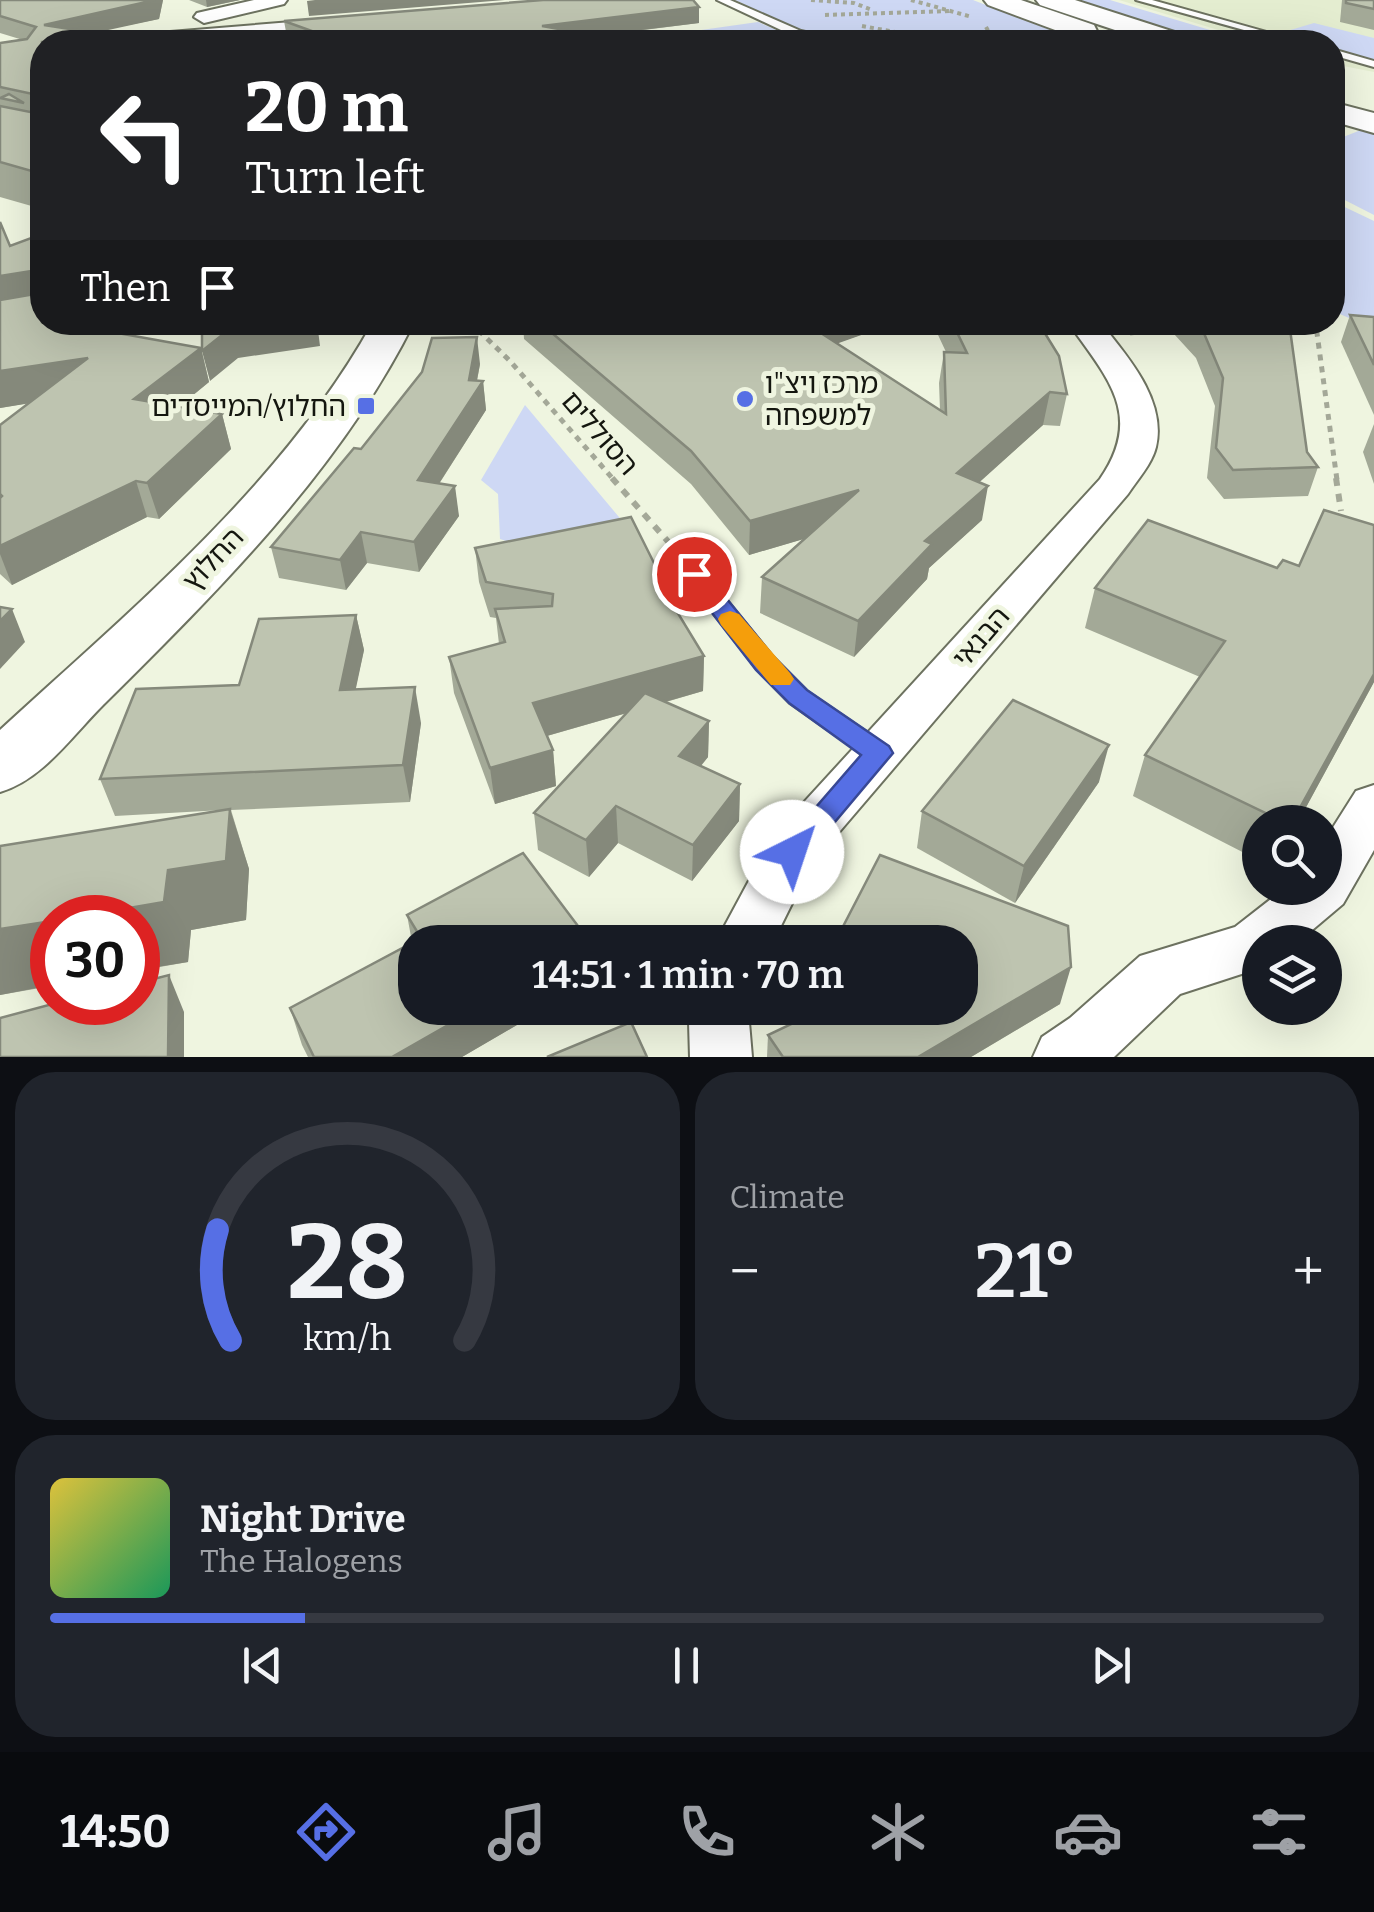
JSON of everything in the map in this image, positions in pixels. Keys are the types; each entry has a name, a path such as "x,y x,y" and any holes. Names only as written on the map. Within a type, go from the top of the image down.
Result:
{"highway":[{"path":"997,0 1083,30"},
{"path":"1049,0 1141,30"},
{"path":"1345,90 1374,98"},
{"path":"1345,115 1374,123"}],"street":[{"path":"189,30 203,17 278,0"},
{"path":"282,30 361,22"},
{"name":"החלוץ","path":"0,768 198,578 274,492 376,358 388,335"},
{"name":"הבנאי","path":"753,925 792,852 1114,486 1138,446 1137,403 1091,335"},
{"path":"1342,859 1374,805"},
{"path":"1064,1057 1092,1038 1161,974 1253,946 1303,905"},
{"path":"718,1025 721,1057"}],"lane":[{"path":"722,0 788,30"},
{"path":"1141,0 1252,30"},
{"path":"1345,56 1374,64"},
{"path":"694,574 765,664 798,696 879,753"}],"path":[{"path":"810,0 854,3 876,12"},
{"path":"911,0 984,23 988,30"},
{"path":"888,30 815,16 949,11"},
{"name":"הסוללים","path":"483,335 535,388 627,496 650,516 694,574"},
{"path":"1317,335 1341,511"}],"shaded area":[{"path":"735,0 973,0 1050,30 800,30"},
{"path":"1077,0 1110,0 1210,30 1171,30"},
{"path":"1119,0 1374,0 1374,72 1345,66 1345,30 1218,30"},
{"path":"758,22 777,30 701,30"},
{"path":"1314,23 1342,30 1290,30"},
{"path":"1345,31 1374,38 1374,60 1345,52"},
{"path":"1361,130 1374,134 1374,215 1345,200 1345,136"},
{"path":"1345,207 1374,221 1374,329 1345,316"},
{"path":"525,405 629,529 544,553 500,539 498,494 481,480"}],"building":[{"path":"0,0 155,0 44,25 76,30 34,30 36,27 0,16"},
{"path":"543,0 693,0 699,7 542,26 564,30 309,30 284,21"},
{"path":"1374,0 1374,9 1346,3"},
{"path":"30,35 30,93 0,87 0,43 27,39"},
{"path":"9,94 24,103 0,98"},
{"path":"0,106 30,112 30,171 0,162"},
{"path":"0,222 10,246 30,238 30,271 0,276"},
{"path":"30,295 30,335 128,335 201,348 134,399 222,414 147,483 136,481 0,546 0,425 88,358 0,371 0,300"},
{"path":"1350,315 1374,317 1374,365"},
{"path":"202,335 222,335 202,351"},
{"path":"554,335 824,335 946,414 944,352 967,353 958,335 1046,335 1059,356 1067,394 1050,392 957,473 988,486 925,541 932,544 858,621 762,577 859,490 750,521 691,451"},
{"path":"1205,335 1291,335 1307,452 1318,467 1233,470 1216,448 1223,378"},
{"path":"477,337 469,380 483,381 418,480 455,486 414,542 361,532 340,560 271,547 354,448 361,449 422,372 432,338"},
{"path":"1324,510 1374,525 1374,674 1301,805 1249,805 1145,755 1225,641 1095,588 1148,520 1277,568 1283,560 1299,566"},
{"path":"631,517 659,573 654,574 704,656 533,703 553,750 490,768 449,657 505,642 495,609 552,606 553,594 486,582 475,548"},
{"path":"0,607 12,609 0,621"},
{"path":"356,615 340,690 415,687 403,765 100,779 136,689 239,685 259,619"},
{"path":"645,693 709,721 679,756 740,784 693,845 616,806 586,840 534,813"},
{"path":"1013,700 1109,745 1024,866 922,811"},
{"path":"230,809 226,861 168,870 164,902 160,903 160,895 30,895 30,924 0,929 0,846"},
{"path":"523,853 577,925 413,925 407,915"},
{"path":"880,855 1068,926 1071,967 978,1022 978,925 844,925"},
{"path":"398,950 398,1025 448,1025 392,1057 314,1057 290,1008"},
{"path":"169,975 168,1057 0,1057 0,1018 30,1010 30,1025 160,1025 160,977"},
{"path":"624,1025 632,1025 647,1057 547,1057"},
{"path":"789,1025 972,1025 918,1057 783,1057 768,1035"}],"slow traffic":[{"path":"730,619 781,679"}],"place":[{"name":"מרכז ויצ\"ו למשפחה","path":"745,399"},
{"name":"החלוץ/המייסדים","path":"366,406"}],"route":[{"path":"694,574 765,664 798,696 879,753 792,852"}]}
